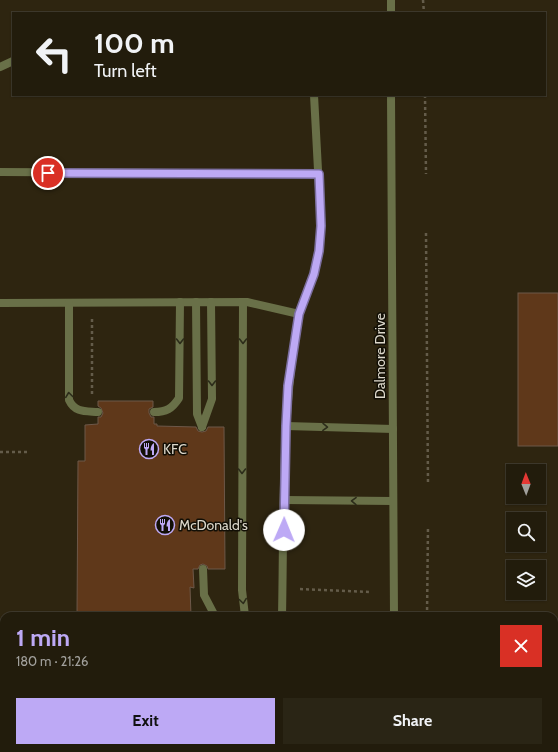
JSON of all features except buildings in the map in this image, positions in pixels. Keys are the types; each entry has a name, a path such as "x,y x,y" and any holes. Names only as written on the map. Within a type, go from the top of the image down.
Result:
{"street":[{"path":"391,0 391,12"},
{"path":"0,67 12,61"},
{"path":"282,612 286,426 291,359 299,314 314,274 319,251 321,226 314,96"},
{"name":"Dalmore Drive","path":"391,96 394,612"},
{"path":"0,172 319,174"},
{"path":"69,302 69,400 75,408 83,412 98,412"},
{"path":"154,412 166,411 175,404 179,398 180,302"},
{"path":"196,302 197,414 202,427 211,406 212,399 211,302"},
{"path":"0,303 243,302 299,314"},
{"path":"243,302 242,590 245,612"},
{"path":"286,426 393,429"},
{"path":"284,500 393,501"},
{"path":"203,569 204,595 213,612"}],"path":[{"path":"423,0 424,12"},
{"path":"425,96 426,174"},
{"path":"426,233 428,484"},
{"path":"92,303 92,398"},
{"path":"0,452 28,452"},
{"path":"428,526 428,612"},
{"path":"300,589 371,592"}],"place":[{"name":"KFC","path":"149,449"},
{"name":"McDonald's","path":"165,525"}],"route":[{"path":"48,173 319,174 321,226 319,251 314,274 299,314 288,386 284,530"}]}
